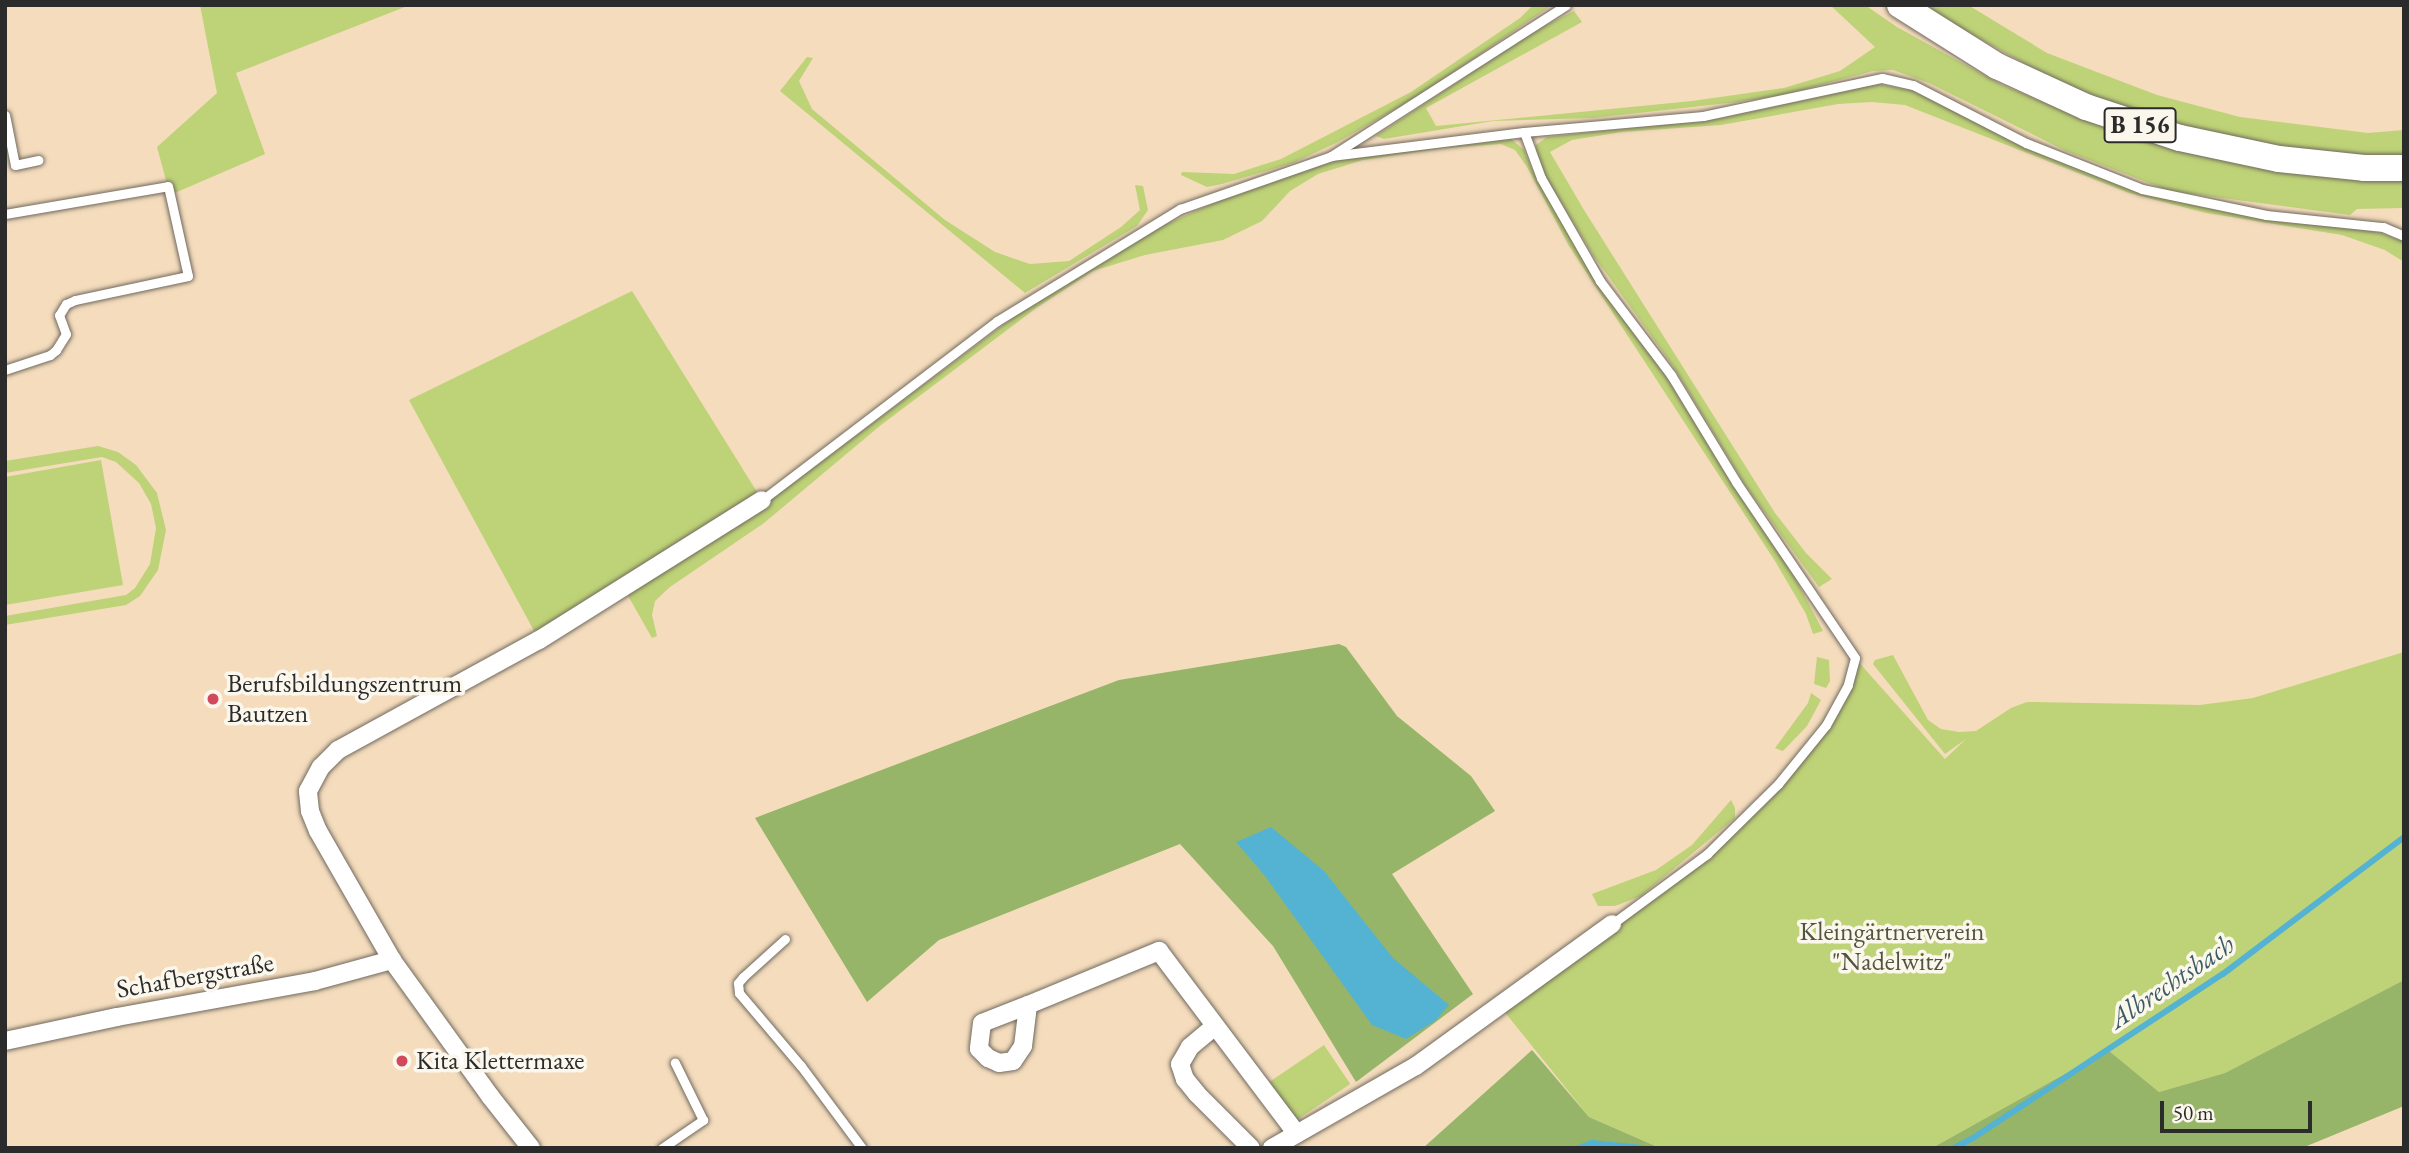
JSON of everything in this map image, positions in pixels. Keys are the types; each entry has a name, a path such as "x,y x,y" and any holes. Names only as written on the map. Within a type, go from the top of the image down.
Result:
{"main road":[{"name":"B 156","path":"1900,5 1997,66 2086,107 2180,138 2279,159 2364,168 2404,168"}],"street":[{"path":"531,1148 490,1096 393,960 317,831 310,811 308,791 321,766 338,751 614,595 762,500"},
{"path":"1272,1148 1416,1066 1612,924"},
{"path":"1028,1005 1159,951 1297,1134"},
{"name":"Schafbergstraße","path":"5,1041 117,1017 315,981 393,960"},
{"path":"1215,1026 1190,1047 1180,1065 1185,1079 1251,1148"}],"lane":[{"path":"1331,156 1566,5"},
{"path":"762,500 997,321 1180,209 1331,156 1524,132 1703,116 1882,78 1913,85 2026,143 2142,189 2266,215 2383,227 2404,236"},
{"path":"5,115 9,156 15,166 38,160"},
{"path":"1524,132 1541,178 1600,281 1671,374 1736,482 1855,658 1848,685 1826,725 1778,784 1707,854 1612,924"},
{"path":"5,214 168,186 188,276 75,299 66,304 60,316 66,334 56,350 50,355 5,370"},
{"path":"785,939 743,977 738,983 738,993 801,1066 862,1148"},
{"path":"662,1148 703,1120 675,1063"}],"green space":[{"path":"200,5 410,5 236,73 265,154 170,195 157,147 217,93"},
{"path":"1533,5 1552,5 1422,94 1336,143 1293,163 1222,184 1207,187 1181,175 1182,172 1234,174 1281,159 1411,92 1520,18"},
{"path":"1830,5 1865,5 1897,27 2002,85 2081,118 2311,175 2404,181 2404,208 2357,209 2350,215 2170,191 2066,151 1929,83 1893,70 1873,71 1783,95 1737,102 1593,118 1493,121 1384,139 1376,136 1533,32 1574,11 1582,22 1426,108 1436,126 1692,101 1784,88 1840,71 1875,47"},
{"path":"1925,5 1968,5 2047,53 2157,95 2240,117 2368,133 2404,130 2404,157 2308,151 2258,143 2187,128 2127,110 2066,86 1955,25"},
{"path":"807,57 813,58 799,81 812,109 945,220 995,252 1030,264 1069,261 1121,227 1140,210 1135,185 1143,186 1148,210 1137,226 1025,293 780,91"},
{"path":"1877,84 1916,91 2130,187 2380,233 2404,242 2404,262 2385,250 2342,235 2206,213 2129,193 1905,105 1872,102 1838,104 1721,125 1622,132 1572,140 1550,152 1775,513 1806,553 1832,579 1819,587 1745,485 1673,366 1593,255 1543,172 1536,145 1547,137 1722,118"},
{"path":"1510,138 1524,150 1532,169 1604,289 1670,382 1795,578 1823,631 1813,634 1806,614 1775,561 1569,246 1527,167 1515,150 1501,144 1444,148 1363,160 1318,174 1290,191 1262,221 1223,240 1145,255 1093,271 1035,309 881,425 764,523 670,587 655,601 652,615 657,636 652,638 627,594 753,513 1026,308 1140,236 1247,188 1348,157"},
{"path":"632,291 762,500 539,640 409,400"},
{"path":"98,446 118,452 136,465 157,493 166,530 158,570 140,596 126,605 5,625 5,616 126,595 135,588 150,564 156,528 151,504 139,483 116,462 102,457 5,473 5,461"},
{"path":"101,460 123,585 5,605 5,477"},
{"path":"1339,644 1346,647 1397,716 1471,776 1495,811 1392,874 1473,994 1356,1082 1273,946 1180,844 939,940 867,1002 755,818 1119,680"},
{"name":"Kleingärtnerverein \"Nadelwitz\"","path":"2404,652 2404,980 2225,1073 2159,1092 2108,1050 1932,1148 1660,1148 1589,1117 1499,1005 1612,924 1736,827 1826,725 1855,658 1945,759 1966,739 1945,754 1873,664 1875,660 1893,655 1928,720 1941,729 1959,732 1976,731 2011,708 2027,702 2200,705 2253,698"},
{"path":"1817,657 1829,660 1830,681 1826,688 1814,684"},
{"path":"1811,693 1821,700 1807,726 1783,751 1775,748 1808,703"},
{"path":"1731,800 1735,808 1735,818 1641,896 1615,906 1598,906 1592,894 1656,870 1692,845"},
{"path":"2404,980 2404,1106 2302,1148 1932,1148 2108,1050 2159,1092 2225,1073"},
{"path":"1324,1045 1350,1084 1292,1123 1266,1084"},
{"path":"1532,1050 1589,1117 1660,1148 1423,1148"}],"water":[{"path":"1271,827 1324,871 1393,958 1449,1005 1435,1021 1406,1039 1372,1025 1265,876 1236,842"}],"waterway":[{"name":"Albrechtsbach","path":"1954,1148 2223,974 2404,837"},
{"name":"Albrechtsbach","path":"1579,1148 1592,1143 1642,1148"}],"place":[{"name":"Berufsbildungszentrum Bautzen","path":"213,699"},
{"name":"Kita Klettermaxe","path":"402,1061"}]}
